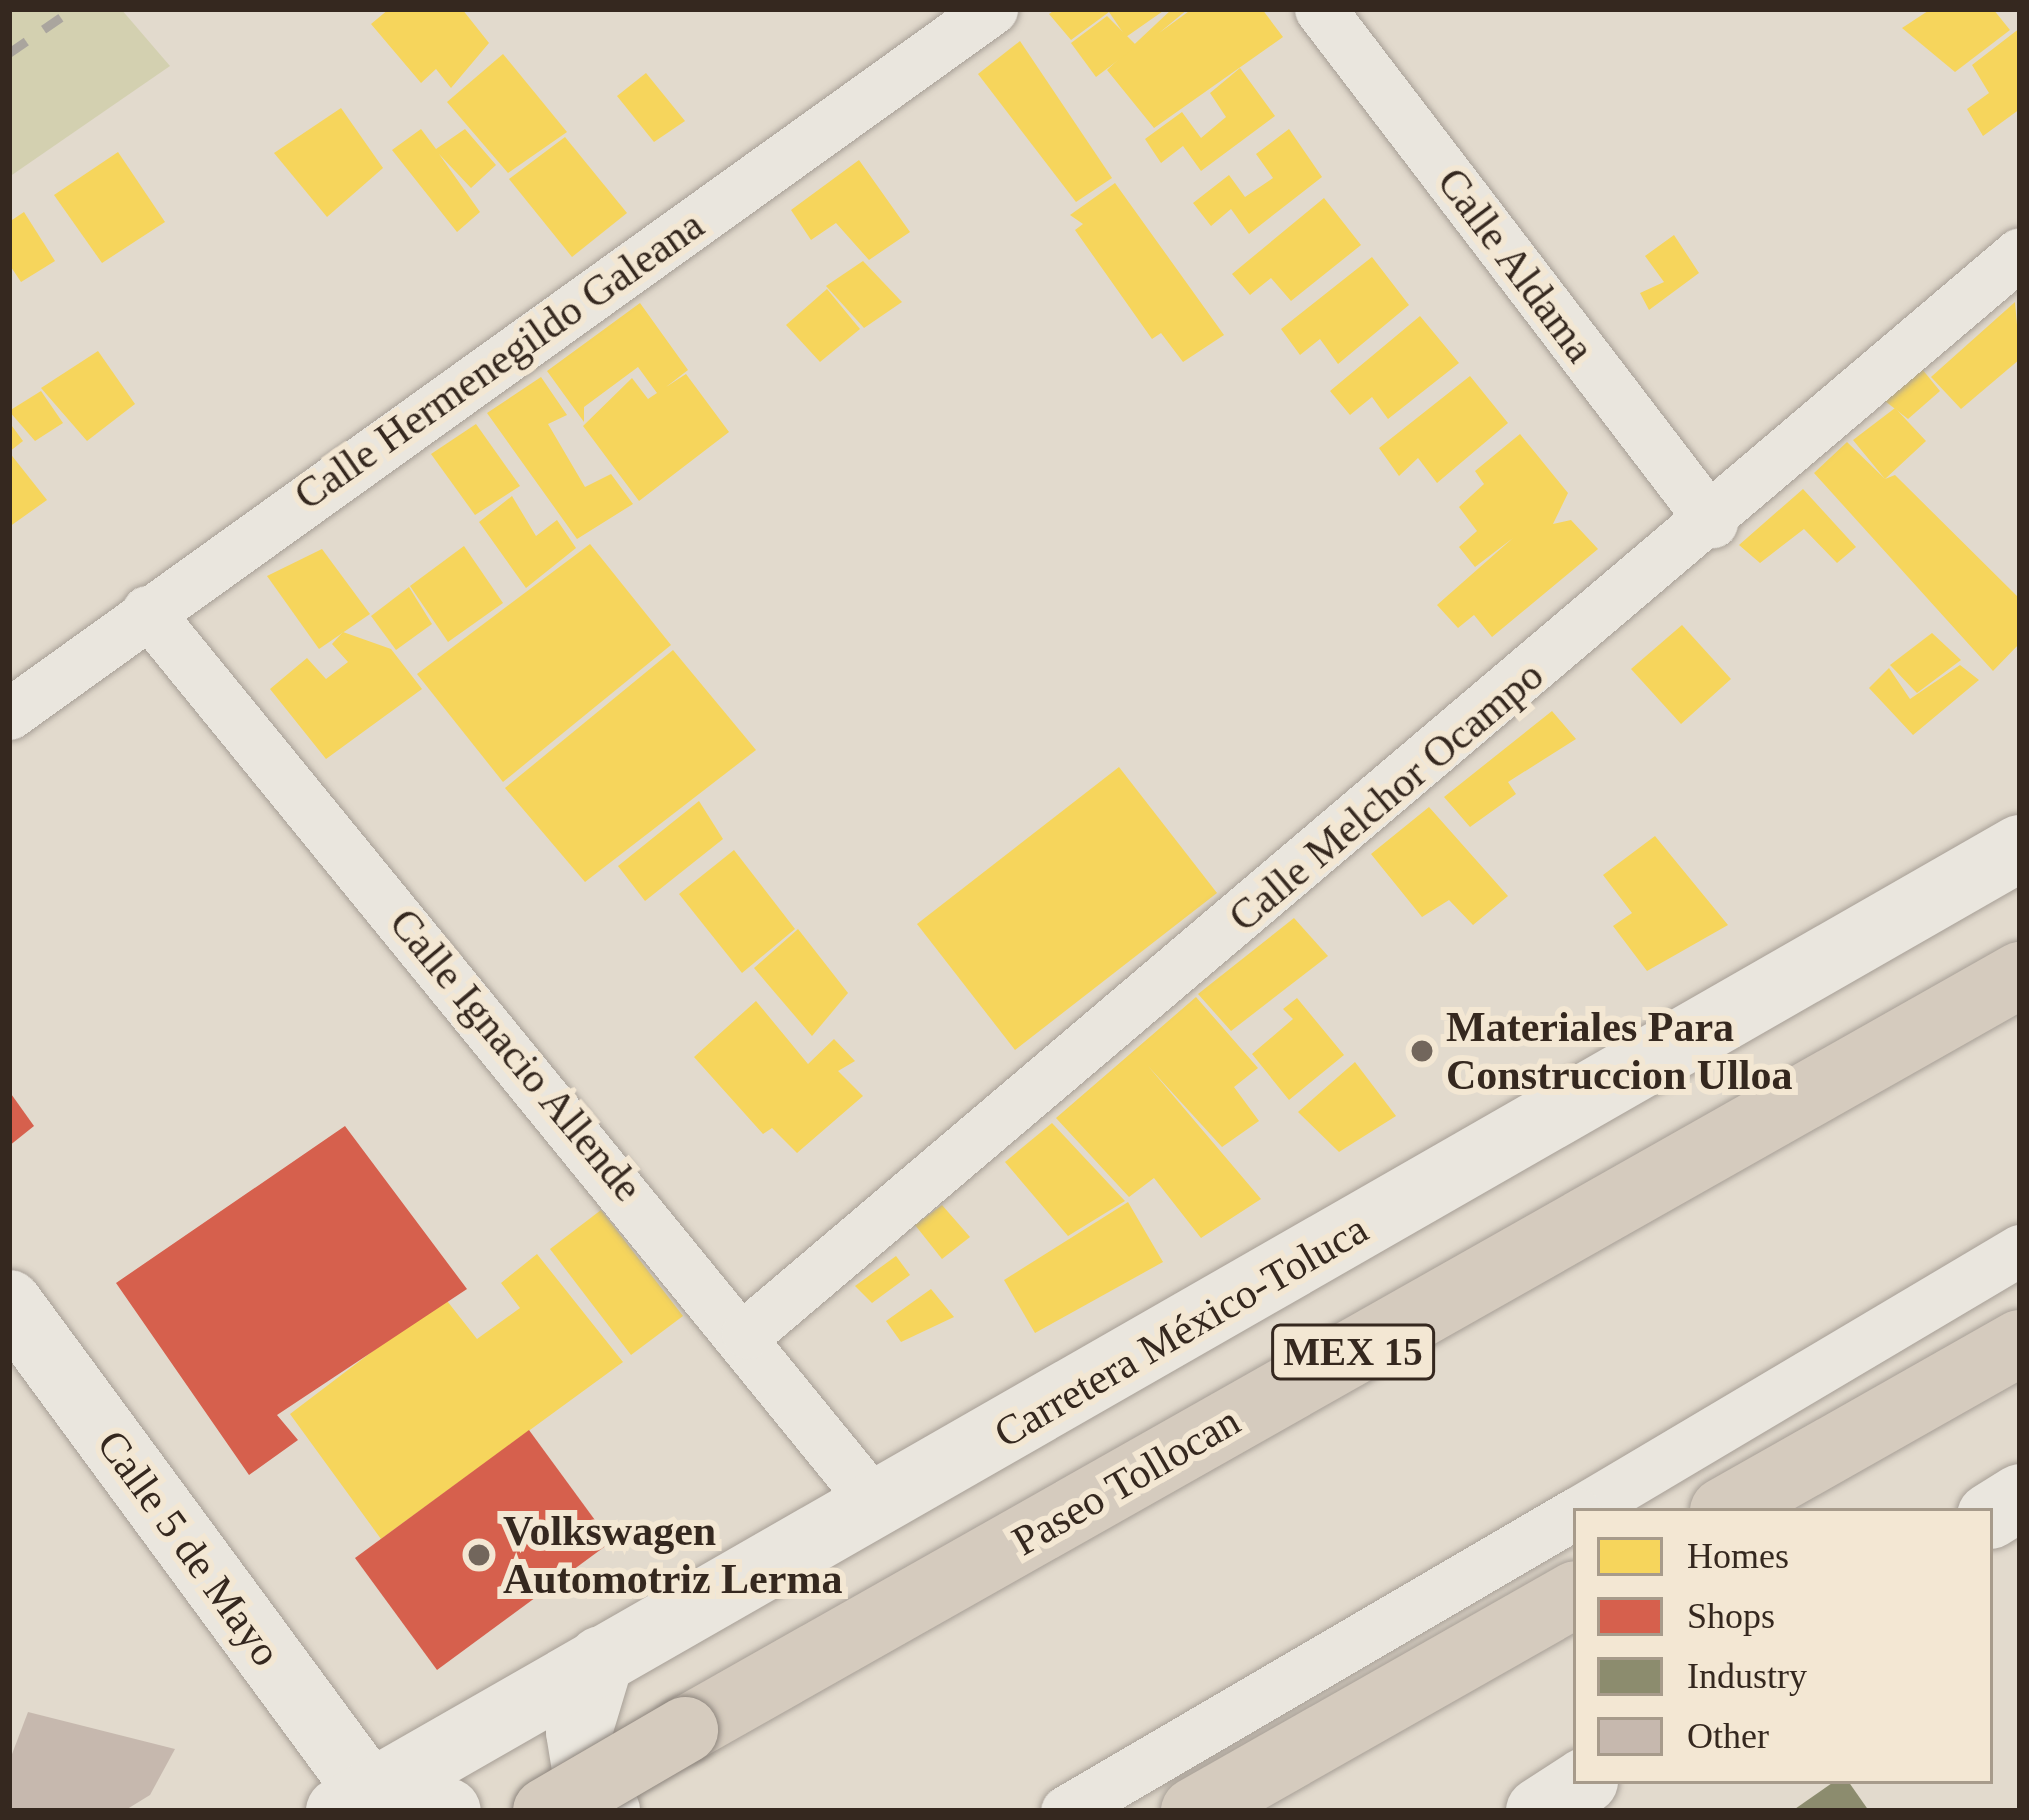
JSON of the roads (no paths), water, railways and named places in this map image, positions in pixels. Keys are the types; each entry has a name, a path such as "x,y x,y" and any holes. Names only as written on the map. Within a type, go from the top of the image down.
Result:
{"highway":[{"name":"Paseo Tollocan","path":"546,1811 2020,975"},
{"path":"1728,1508 2020,1343"},
{"path":"1194,1811 1573,1596"}],"main road":[{"name":"Carretera México-Toluca","path":"364,1805 601,1659 877,1506 2020,848"},
{"name":"Calle 5 de Mayo","path":"9,1303 364,1805"},
{"path":"1993,1514 2020,1497"},
{"path":"601,1659 582,1708 580,1756 607,1811"},
{"path":"1539,1811 1580,1784"},
{"path":"364,1805 448,1811"}],"street":[{"name":"Calle Hermenegildo Galeana","path":"9,714 992,9"},
{"name":"Calle Aldama","path":"1320,9 1712,522"},
{"name":"Calle Melchor Ocampo","path":"747,1333 1712,522 2020,253"},
{"name":"Calle Ignacio Allende","path":"147,611 747,1333 877,1506"},
{"path":"1585,1508 2020,1250"},
{"path":"1066,1811 1573,1515"}],"railway":[{"path":"9,53 73,9"}],"place":[{"name":"Materiales Para Construccion Ulloa","path":"1422,1051"},
{"name":"Volkswagen Automotriz Lerma","path":"479,1555"}]}
